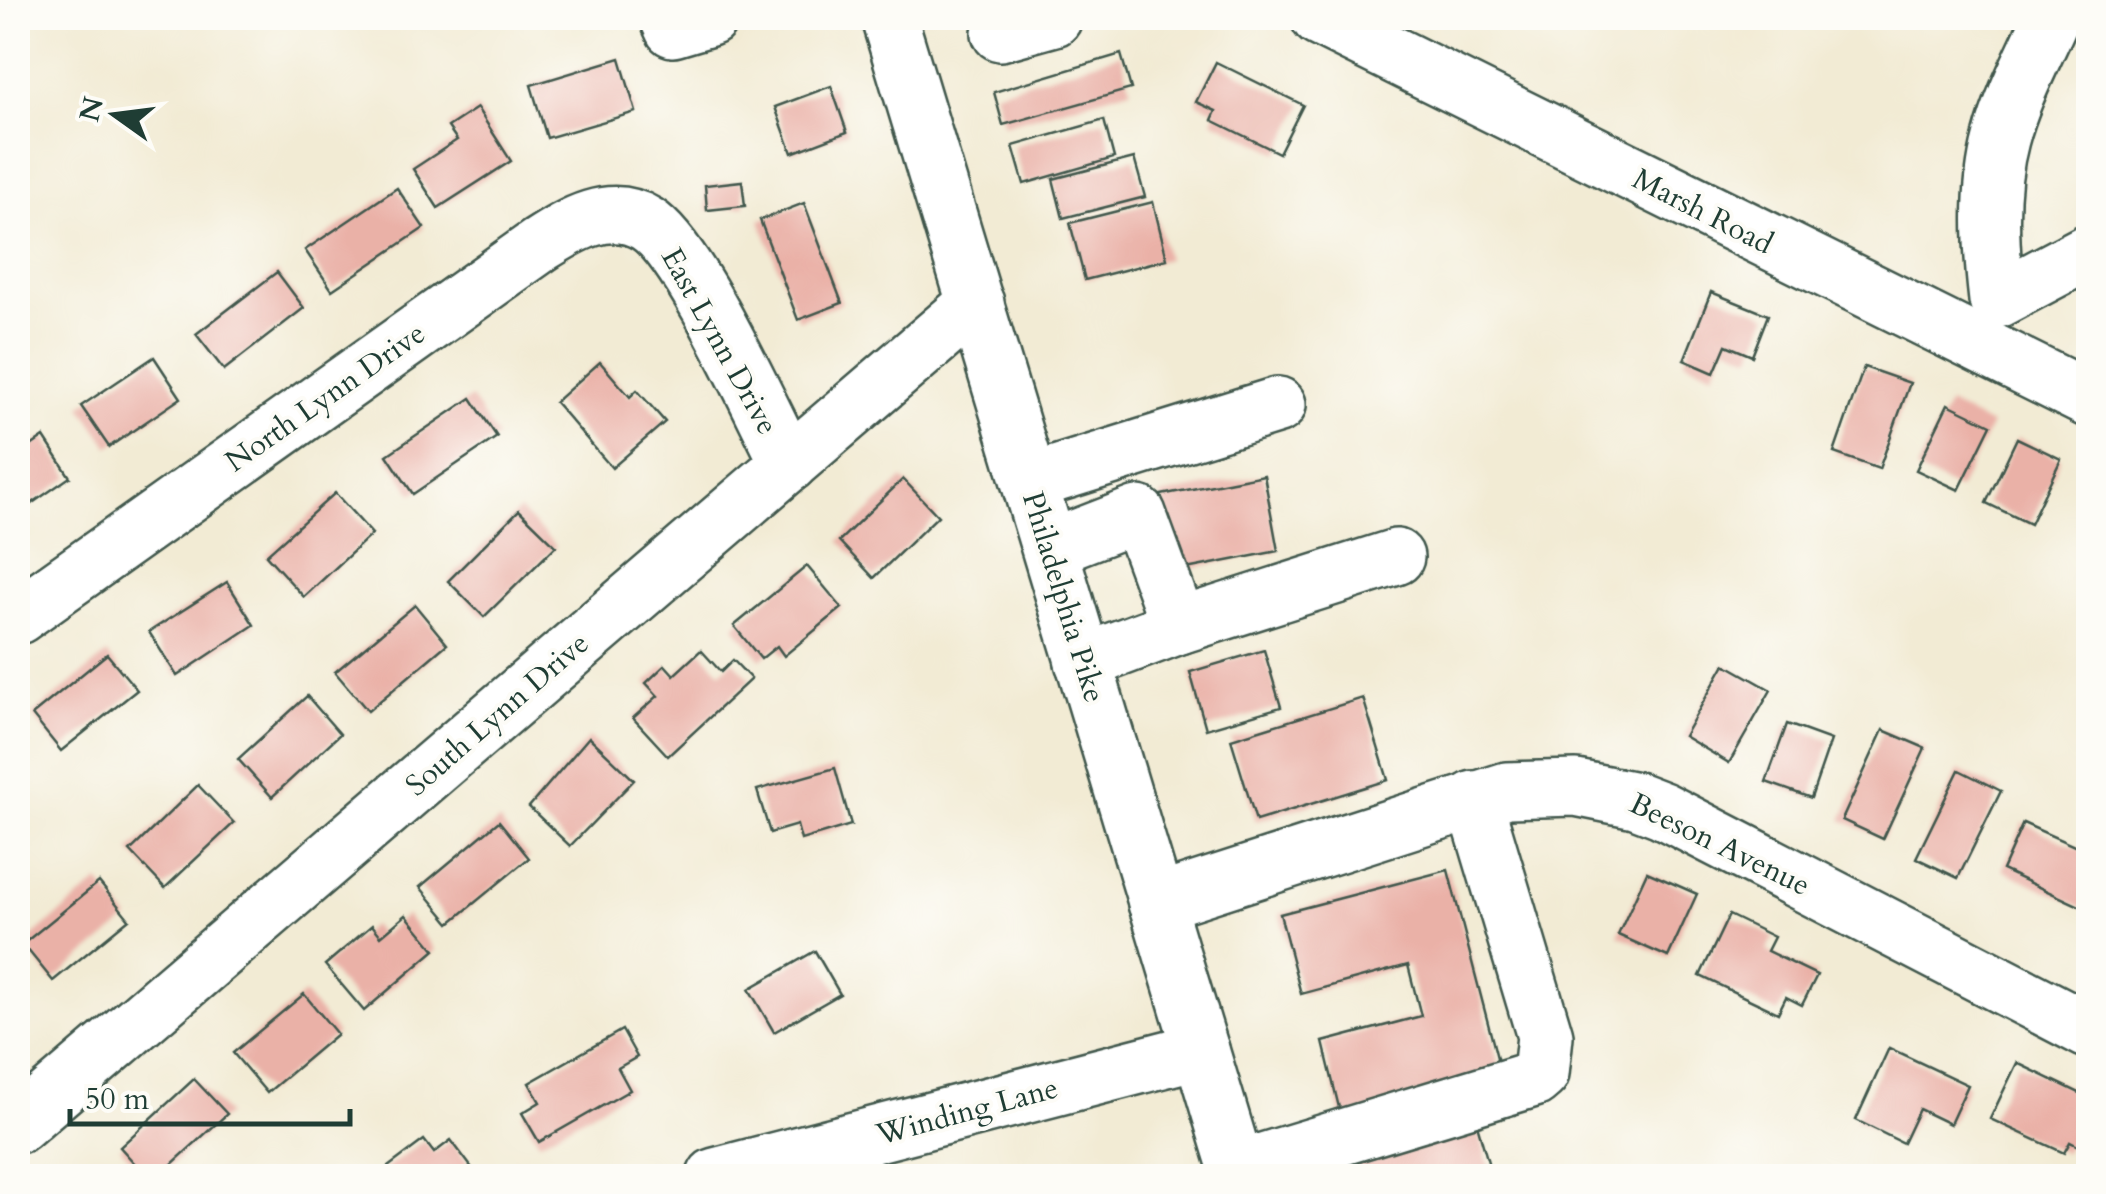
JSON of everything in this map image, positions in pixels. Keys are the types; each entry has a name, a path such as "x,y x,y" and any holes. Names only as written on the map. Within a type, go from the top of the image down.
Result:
{"street":[{"path":"668,18 672,29 710,18"},
{"name":"Philadelphia Pike","path":"890,18 1238,1173"},
{"path":"1000,32 1054,18"},
{"name":"Marsh Road","path":"1319,18 1986,322 2088,400"},
{"path":"1986,322 1997,156 2012,107 2051,18"},
{"name":"North Lynn Drive","path":"18,616 571,225 600,214 646,223"},
{"name":"East Lynn Drive","path":"646,223 682,261 789,464"},
{"path":"1986,322 2088,252"},
{"name":"South Lynn Drive","path":"25,1102 976,303"},
{"path":"1030,482 1278,405"},
{"path":"1050,548 1138,514 1178,626"},
{"path":"1084,662 1178,626 1396,557"},
{"name":"Beeson Avenue","path":"1156,903 1474,799 1541,785 1636,800 2088,1030"},
{"path":"1238,1173 1534,1079 1544,1062 1545,1036 1474,799"},
{"name":"Winding Lane","path":"728,1175 1201,1050"}],"building":[{"path":"1121,54 1131,89 1003,125 994,92"},
{"path":"620,58 636,112 547,138 531,85"},
{"path":"1216,62 1303,105 1279,153 1212,120 1216,111 1196,102"},
{"path":"831,86 847,132 792,153 775,107"},
{"path":"477,108 511,161 438,208 413,169 457,140 448,127"},
{"path":"1104,120 1114,158 1024,184 1013,146"},
{"path":"1134,158 1145,197 1063,218 1053,179"},
{"path":"742,181 745,206 707,210 705,185"},
{"path":"397,188 424,228 332,290 305,250"},
{"path":"1153,202 1167,259 1085,280 1070,223"},
{"path":"804,203 842,303 798,320 760,220"},
{"path":"277,272 304,308 224,370 196,334"},
{"path":"1711,292 1768,315 1752,356 1726,345 1714,373 1684,360"},
{"path":"154,357 181,398 109,447 81,406"},
{"path":"600,362 630,397 637,390 665,422 612,468 555,402"},
{"path":"1864,367 1910,383 1879,469 1834,453"},
{"path":"471,398 497,437 413,494 387,455"},
{"path":"1948,404 1991,425 1959,490 1916,470"},
{"path":"44,437 70,477 18,513 18,455"},
{"path":"2017,438 2061,459 2030,524 1986,503"},
{"path":"1264,475 1278,551 1176,571 1161,495"},
{"path":"903,479 938,516 874,578 839,541"},
{"path":"335,493 372,534 304,597 266,555"},
{"path":"519,510 556,546 484,617 448,581"},
{"path":"807,566 842,608 784,656 777,646 761,659 734,626"},
{"path":"227,582 254,625 177,676 149,632"},
{"path":"415,605 447,644 368,711 335,672"},
{"path":"701,650 721,672 733,660 751,679 668,756 633,718 658,696 646,683 665,665 674,675"},
{"path":"1264,650 1281,707 1206,729 1190,672"},
{"path":"107,654 137,690 61,751 32,715"},
{"path":"1725,664 1771,690 1729,763 1684,736"},
{"path":"307,696 340,734 272,797 238,759"},
{"path":"1363,698 1388,780 1256,821 1231,739"},
{"path":"1787,724 1831,740 1811,798 1766,782"},
{"path":"1883,730 1925,748 1883,839 1842,820"},
{"path":"589,737 634,780 570,846 529,807"},
{"path":"835,768 851,825 801,840 797,825 770,833 757,790"},
{"path":"1959,770 2001,791 1958,878 1916,858"},
{"path":"198,785 234,823 165,888 130,851"},
{"path":"499,821 529,858 450,923 420,887"},
{"path":"2023,823 2088,852 2088,910 2002,870"},
{"path":"1448,870 1502,1077 1342,1120 1323,1042 1421,1016 1408,965 1301,994 1280,914"},
{"path":"1647,872 1697,894 1668,957 1618,935"},
{"path":"99,882 129,919 53,981 23,944"},
{"path":"406,915 435,950 364,1011 325,965 372,925 381,936"},
{"path":"1729,915 1774,937 1767,951 1817,975 1802,1005 1786,997 1778,1013 1700,976"},
{"path":"815,951 840,994 774,1032 749,989"},
{"path":"304,994 337,1034 267,1093 233,1053"},
{"path":"622,1030 637,1057 618,1068 630,1090 539,1142 522,1113 540,1102 529,1083"},
{"path":"1889,1048 1968,1085 1950,1124 1919,1109 1903,1143 1856,1120"},
{"path":"2017,1063 2088,1097 2088,1151 2070,1142 2064,1153 1990,1119"},
{"path":"194,1079 227,1114 159,1176 146,1176 120,1147"},
{"path":"1476,1121 1492,1176 1333,1176 1329,1162"},
{"path":"424,1140 434,1153 451,1140 475,1172 469,1176 376,1176"}]}
